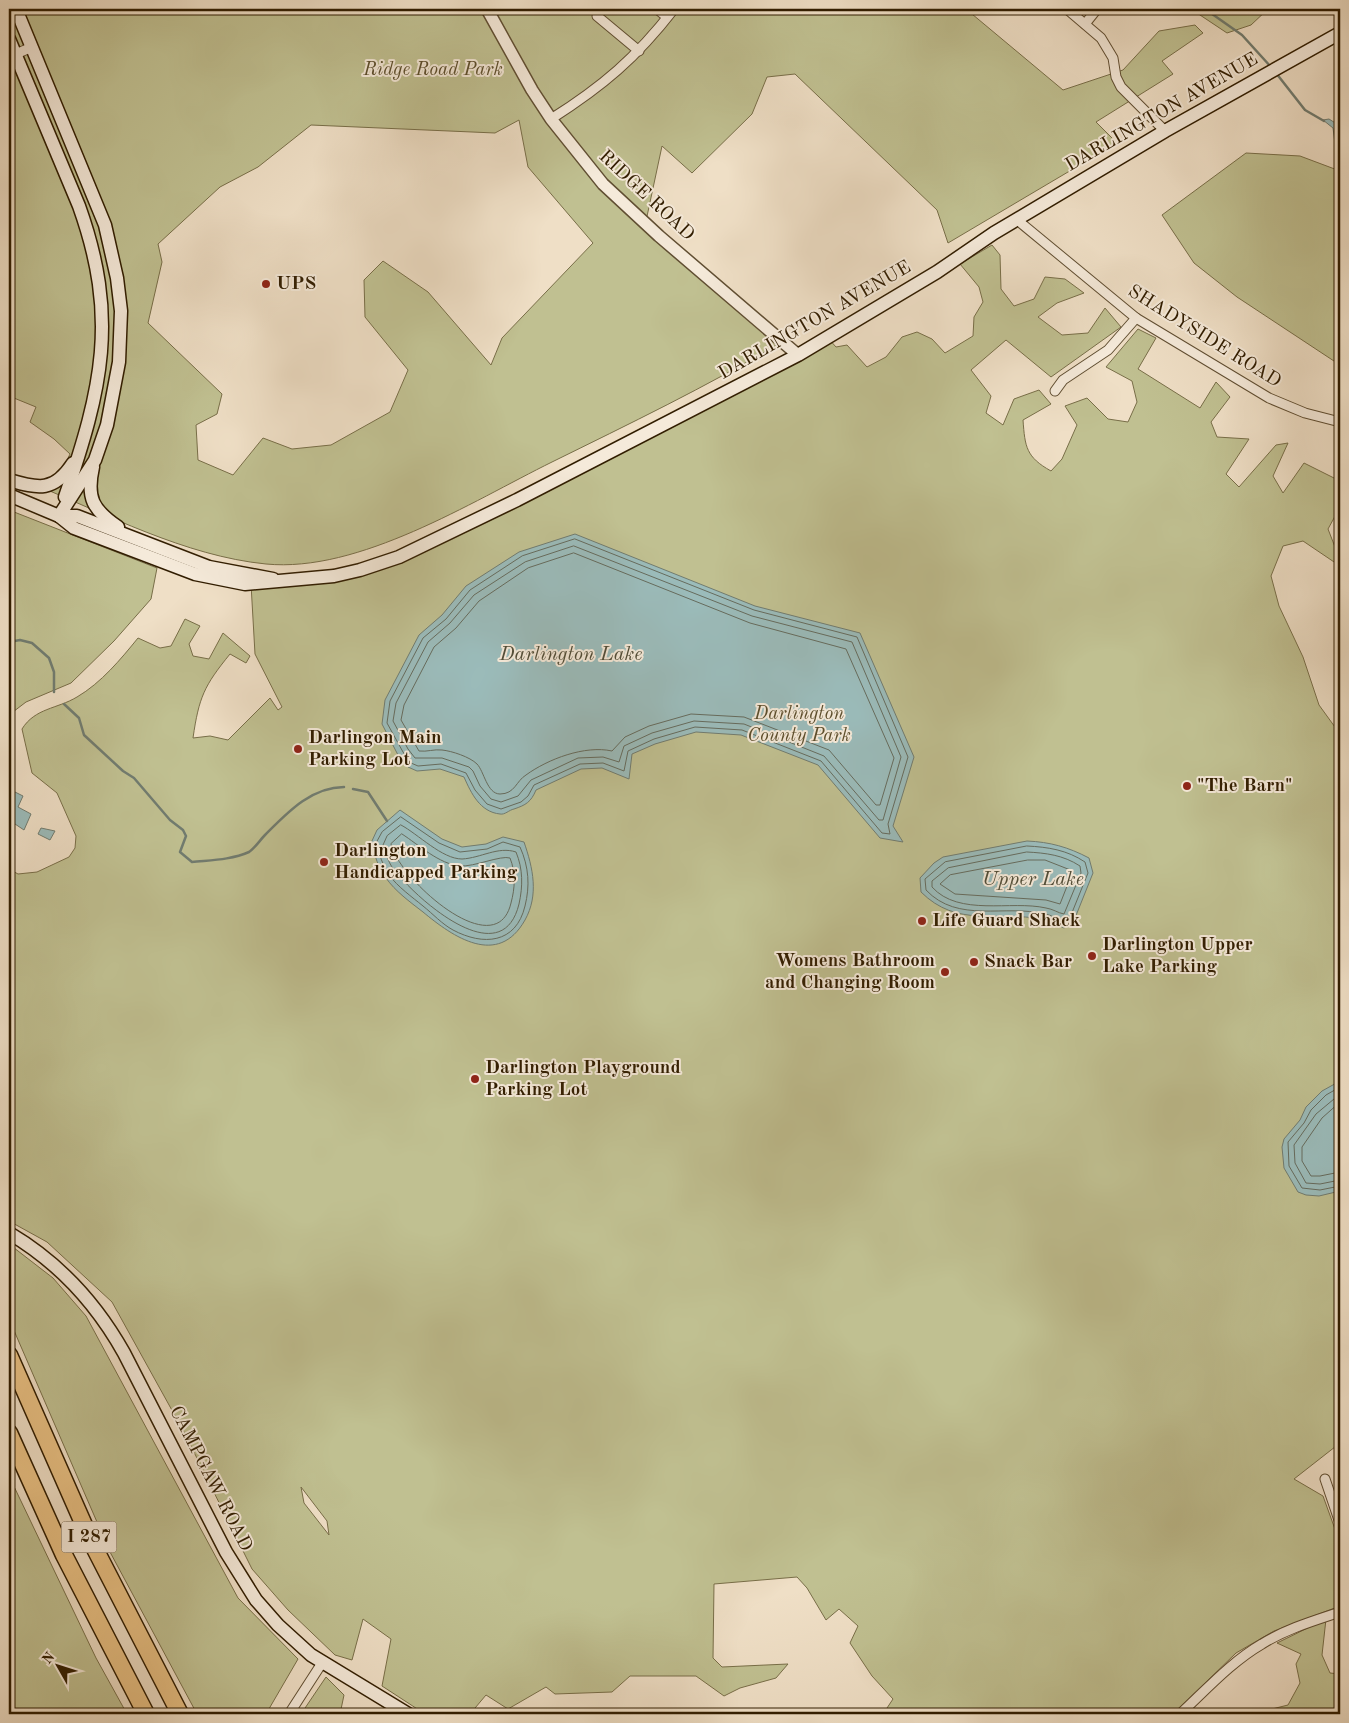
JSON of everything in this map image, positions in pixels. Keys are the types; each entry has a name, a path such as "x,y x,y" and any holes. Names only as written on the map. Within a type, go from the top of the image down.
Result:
{"highway":[{"name":"I 287","path":"9,1356 91,1542 180,1714"},
{"name":"I 287","path":"9,1433 83,1593 146,1714"}],"main road":[{"path":"16,9 105,225 117,278 121,311 119,362 107,425 95,460 90,490 96,508 131,536"},
{"name":"DARLINGTON AVENUE","path":"9,495 59,516 74,528 195,574 245,584 334,576 360,570 399,557 574,472 798,356 929,277 1016,220 1166,131 1340,32"},
{"path":"9,39 12,56 79,206 94,255 99,281 103,334 101,367 90,421 59,516"},
{"path":"94,255 101,265 110,308 121,311"},
{"path":"103,334 106,322 121,311"},
{"path":"9,480 34,487 50,485 59,480 74,462 90,421"},
{"path":"59,516 95,460"},
{"name":"DARLINGTON AVENUE","path":"59,516 77,516 209,567 282,582"},
{"name":"CAMPGAW ROAD","path":"9,1233 57,1267 82,1292 102,1317 124,1352 240,1577 278,1625 300,1646 322,1663 408,1714"}],"street":[{"name":"RIDGE ROAD","path":"487,9 532,90 551,119 603,184 659,236 798,356"},
{"path":"657,9 667,17"},
{"path":"551,119 606,82 639,51 674,9"},
{"path":"1067,9 1108,47 1114,58 1116,77 1121,87 1166,131"},
{"path":"1085,24 1097,9"},
{"path":"597,16 639,51"},
{"path":"12,56 32,47"},
{"name":"SHADYSIDE ROAD","path":"1016,220 1136,318 1269,398 1305,413 1340,422"},
{"path":"1055,391 1063,380 1108,350 1136,318"},
{"path":"1340,610 1340,624"},
{"path":"1325,1479 1340,1523"},
{"path":"1180,1714 1230,1667 1262,1644 1301,1624 1340,1612"},
{"path":"289,1714 322,1663"}],"green space":[{"name":"Ridge Road Park","path":"9,9 966,9 1063,90 1123,70 1159,31 1195,25 1203,33 1162,61 1173,74 1096,122 1117,143 948,243 937,210 795,74 767,77 752,114 692,173 662,146 646,221 780,343 696,390 450,514 376,546 339,557 302,564 266,564 206,552 146,532 31,483 60,475 70,454 54,439 30,422 36,407 9,396","holes":["519,120 528,167 593,243 502,338 491,365 428,292 383,261 364,280 365,317 408,370 390,412 331,445 292,449 263,438 233,475 198,460 196,425 217,414 222,394 148,323 162,262 158,244 220,187 258,167 311,125 495,133"]},
{"path":"1191,9 1268,9 1251,25 1227,33"},
{"path":"1246,153 1300,156 1340,171 1340,365 1237,297 1194,263 1162,215"},
{"name":"Darlington County Park","path":"992,245 1000,255 1001,289 1014,306 1034,299 1045,277 1065,279 1084,293 1057,303 1038,317 1062,335 1088,333 1105,308 1121,327 1051,377 1006,340 971,370 991,396 986,413 1003,425 1014,399 1039,390 1051,404 1023,420 1028,450 1036,461 1051,471 1062,459 1077,425 1065,406 1087,398 1108,419 1128,422 1137,402 1132,381 1106,367 1138,329 1156,338 1138,369 1200,408 1216,382 1230,397 1211,422 1217,437 1249,439 1226,474 1239,487 1276,445 1288,443 1273,476 1283,493 1304,463 1340,481 1340,507 1328,529 1335,547 1340,550 1340,566 1303,541 1283,546 1271,576 1279,606 1303,657 1319,705 1340,734 1340,1443 1294,1479 1323,1496 1340,1543 1340,1606 1274,1631 1236,1653 1173,1714 883,1714 893,1699 872,1676 850,1643 858,1626 839,1609 826,1620 807,1588 797,1577 714,1584 713,1658 722,1667 788,1664 776,1678 740,1688 724,1696 696,1676 630,1676 612,1692 555,1694 546,1687 508,1709 486,1695 470,1714 425,1714 382,1686 391,1639 363,1619 352,1660 335,1655 288,1610 252,1569 184,1432 112,1302 47,1242 9,1221 9,869 18,874 37,872 69,857 75,848 76,836 57,793 32,773 22,729 33,717 77,697 94,685 118,662 138,638 160,648 171,646 185,619 200,626 189,644 193,656 209,659 223,633 250,656 246,663 230,654 208,684 200,702 193,738 210,736 228,740 270,698 278,710 282,707 255,654 251,584 380,564 828,338 836,347 847,345 867,367 886,357 902,337 917,332 932,339 945,353 973,336 974,317 983,302 979,287 960,264","holes":["301,1487 327,1521 329,1535 304,1503"]},
{"path":"9,510 157,568 151,599 114,641 71,683 26,702 9,715"},
{"path":"9,1244 53,1278 86,1316 238,1598 298,1659 266,1714 197,1714 110,1552 9,1319"},
{"path":"9,1476 96,1658 127,1714 9,1714"},
{"path":"1326,1619 1322,1655 1330,1673 1340,1674 1340,1714 1264,1714 1268,1710 1288,1705 1300,1683 1296,1664 1301,1654 1277,1643"},
{"path":"326,1677 344,1695 340,1714 301,1714"}],"water":[{"path":"1329,119 1340,126 1340,160 1336,151 1333,128 1323,120"},
{"name":"Darlington Lake","path":"575,534 755,606 860,633 914,757 893,826 903,842 880,838 818,765 741,735 696,732 655,744 632,754 629,779 602,768 581,769 536,790 528,802 502,814 487,810 482,806 473,795 464,777 440,769 417,771 408,767 398,755 382,724 385,700 419,635 442,615 466,586 519,552"},
{"path":"11,790 23,796 18,807 31,814 24,830 9,820 9,796"},
{"path":"400,810 442,839 462,847 486,844 503,837 524,842 532,872 532,901 525,920 514,934 502,943 489,945 461,938 448,931 394,887 381,870 371,843 377,830"},
{"path":"41,828 55,831 50,840 38,834"},
{"name":"Upper Lake","path":"1027,841 1059,846 1089,858 1093,873 1073,923 1064,928 1051,921 1042,919 963,914 935,903 921,892 920,878 934,863 943,857"},
{"path":"1340,1081 1340,1191 1319,1196 1306,1195 1298,1192 1284,1168 1282,1147 1284,1139 1300,1120 1306,1107 1322,1091"}],"waterway":[{"path":"1205,9 1242,35 1271,67"},
{"path":"1276,73 1305,110 1324,121"},
{"path":"9,642 20,640 32,643 49,658 54,672 54,692"},
{"path":"64,704 79,718 84,735 123,771 134,778 170,820 183,830 186,836 180,852 192,862 228,858 249,852 282,818 310,796 332,788 344,787"},
{"path":"353,789 368,792 387,821"}],"place":[{"name":"UPS","path":"266,284"},
{"name":"Darlingon Main Parking Lot","path":"298,749"},
{"name":"\"The Barn\"","path":"1187,786"},
{"name":"Darlington Handicapped Parking","path":"324,862"},
{"name":"Life Guard Shack","path":"922,921"},
{"name":"Darlington Upper Lake Parking","path":"1092,956"},
{"name":"Snack Bar","path":"974,962"},
{"name":"Womens Bathroom and Changing Room","path":"945,972"},
{"name":"Darlington Playground Parking Lot","path":"475,1079"}]}
